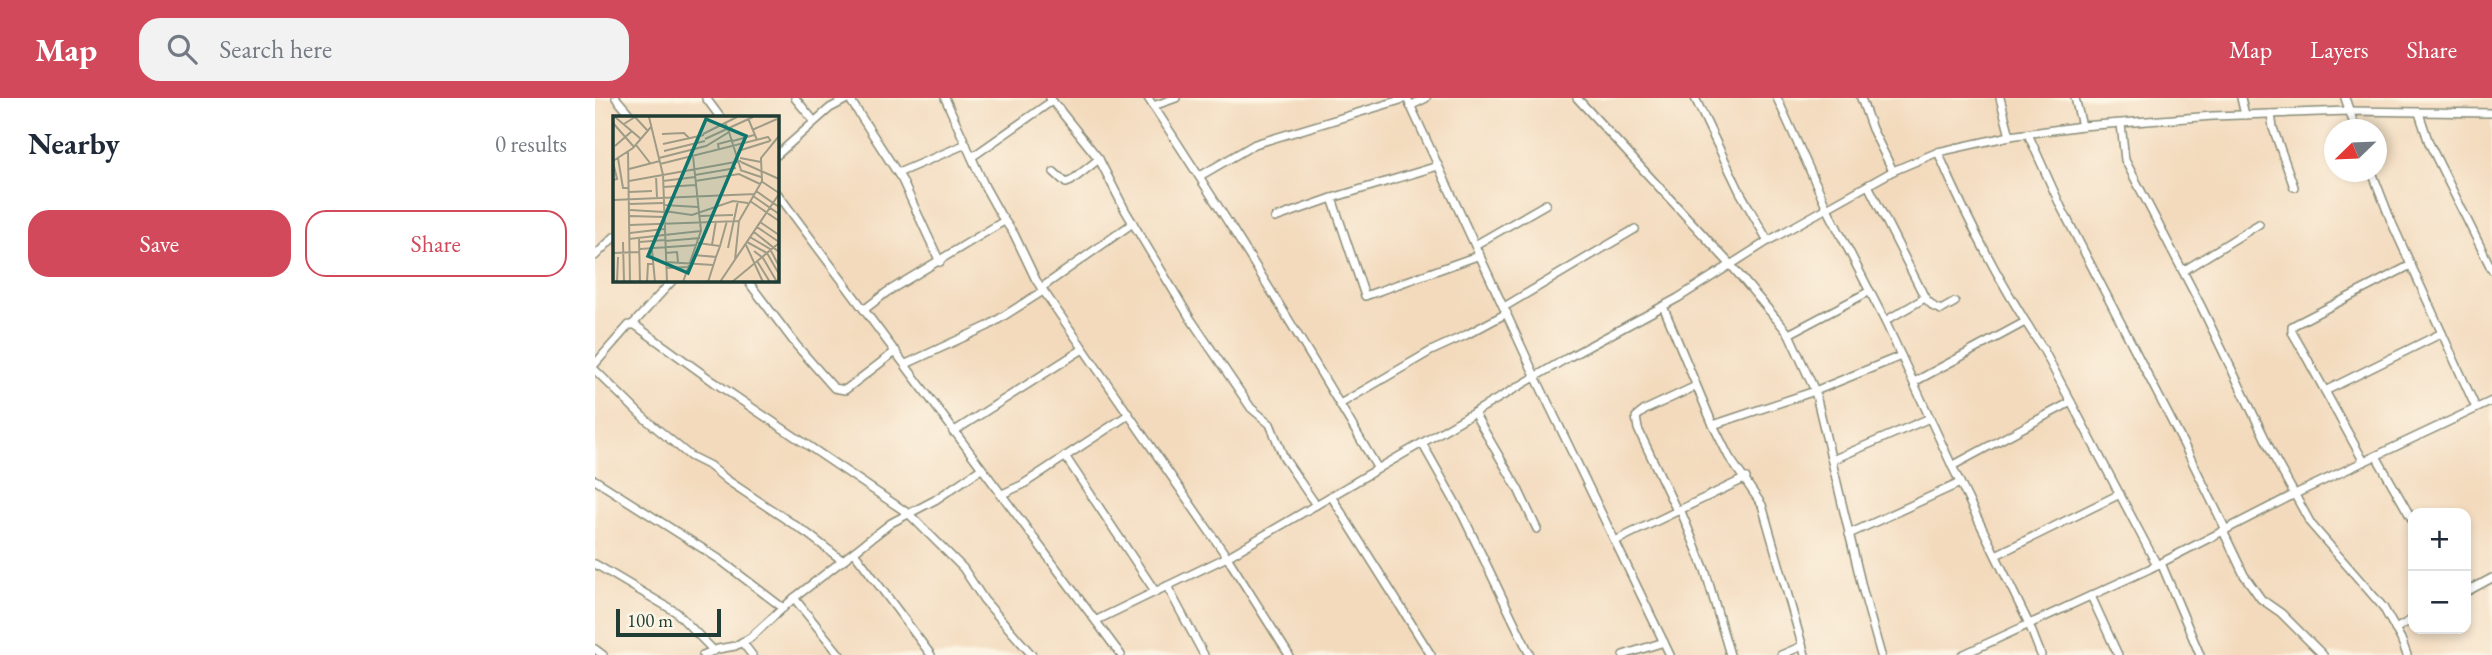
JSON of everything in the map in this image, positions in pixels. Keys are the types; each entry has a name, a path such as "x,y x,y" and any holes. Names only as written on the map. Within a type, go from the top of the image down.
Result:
{"street":[{"path":"616,98 631,116"},
{"path":"706,98 719,116"},
{"path":"795,98 814,121"},
{"path":"779,153 830,108 849,98 898,173 940,262"},
{"path":"945,98 972,157 1014,234 1026,264 1227,557 1289,655"},
{"path":"1148,98 1200,176 1378,469"},
{"path":"1153,106 1177,98"},
{"path":"1200,176 1255,144 1426,98"},
{"path":"1577,98 1730,264 1789,334 1815,391 1881,655"},
{"path":"1695,98 1740,192 1768,241"},
{"path":"1777,98 2029,624 2041,655"},
{"path":"1860,98 1893,171"},
{"path":"2000,98 2010,136"},
{"path":"2075,98 2082,127"},
{"path":"2241,98 2245,115"},
{"path":"2345,98 2352,119"},
{"path":"972,157 1051,100 1099,159 1133,223 1190,318 1251,408 1269,424 1284,458 1316,505"},
{"path":"1408,101 1536,378 1670,655"},
{"path":"1097,620 1227,557 1569,357 1663,306 1768,241 1893,171 1938,152 2010,136 2082,127 2245,115 2349,111 2492,113"},
{"path":"2419,113 2429,143 2492,270"},
{"path":"2271,114 2273,128 2294,187"},
{"path":"2121,124 2126,160 2311,524 2383,607 2407,655"},
{"path":"2028,134 2061,207 2185,445 2244,575 2261,599 2281,613 2323,655"},
{"path":"898,173 966,144"},
{"path":"1938,152 1968,217 2159,564 2200,655"},
{"path":"1054,172 1066,183 1099,159"},
{"path":"1275,218 1438,166"},
{"path":"2376,182 2476,408"},
{"path":"1868,185 1924,298 1941,310 1955,302"},
{"path":"779,196 1121,655"},
{"path":"1332,198 1365,296 1480,255"},
{"path":"1475,245 1546,204"},
{"path":"865,309 887,292 1005,221"},
{"path":"906,364 988,326 1133,223"},
{"path":"2183,271 2259,225"},
{"path":"1340,404 1431,351 1466,335 1635,229"},
{"path":"595,256 613,238"},
{"path":"2364,462 2292,327 2411,265"},
{"path":"595,364 671,282"},
{"path":"749,282 797,346 834,388 845,390 896,351"},
{"path":"1789,334 1870,291"},
{"path":"1885,321 1924,298"},
{"path":"1663,306 1713,425 1729,457 1746,478 1762,505 1804,655"},
{"path":"1914,382 2025,322"},
{"path":"633,324 909,514 963,568 984,600 1032,655"},
{"path":"2325,391 2442,333"},
{"path":"953,432 1083,349"},
{"path":"1713,425 1815,391 1901,356"},
{"path":"595,370 643,417 691,456 710,466 809,534 843,561"},
{"path":"1696,386 1636,417 1638,429 1679,510 1705,570 1730,655"},
{"path":"1962,655 2159,564 2295,494 2492,401"},
{"path":"1952,466 2071,402"},
{"path":"1474,413 1518,489 1537,529"},
{"path":"1000,495 1021,485 1128,415"},
{"path":"1832,460 1930,418"},
{"path":"1422,443 1463,516 1530,655"},
{"path":"1065,456 1155,592"},
{"path":"2376,456 2408,512"},
{"path":"703,655 750,638 794,598 891,523 935,500 981,468"},
{"path":"1615,541 1746,478"},
{"path":"595,480 719,559 783,608"},
{"path":"1849,534 1960,483"},
{"path":"1996,555 2120,495"},
{"path":"1331,496 1431,655"},
{"path":"855,552 931,655"},
{"path":"595,564 676,612 714,651"},
{"path":"2471,589 2492,578"},
{"path":"1167,586 1204,655"},
{"path":"2091,596 2118,655"},
{"path":"794,598 840,655"},
{"path":"2395,629 2408,622"},
{"path":"743,642 752,655"},
{"path":"1623,655 1664,642"},
{"path":"1781,655 1802,646"},
{"path":"595,649 603,655"}]}
